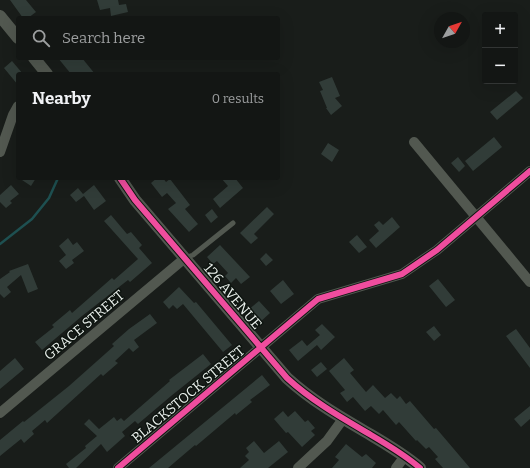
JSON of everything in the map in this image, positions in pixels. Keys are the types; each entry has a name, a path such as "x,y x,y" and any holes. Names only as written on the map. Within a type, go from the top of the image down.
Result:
{"street":[{"path":"0,16 16,36"},
{"path":"36,60 45,72"},
{"path":"0,152 16,110"},
{"path":"414,142 530,282"},
{"name":"BLACKSTOCK STREET","path":"118,468 262,348 318,299 402,274 437,250 475,216 530,171"},
{"name":"126 AVENUE","path":"121,180 135,200 287,378 304,393 343,419 405,456 420,468"},
{"name":"GRACE STREET","path":"0,413 186,258"},
{"path":"298,468 327,441 343,419"},
{"path":"396,468 405,456"}],"lane":[{"path":"186,258 193,255 233,224"}],"building":[{"path":"10,0 26,0 36,12 31,16 22,16"},
{"path":"97,0 118,0 119,5 126,4 128,12 111,16 110,8 100,10"},
{"path":"60,60 84,60 93,72 69,72"},
{"path":"12,61 21,72 16,72 16,83 4,68"},
{"path":"332,77 340,96 335,98 342,106 331,115 326,108 320,91 323,90 319,82"},
{"path":"516,91 523,98 497,120 490,112"},
{"path":"494,137 502,147 473,171 465,161"},
{"path":"328,143 339,150 332,162 321,154"},
{"path":"458,157 465,166 459,172 451,163"},
{"path":"22,180 35,180 31,186"},
{"path":"155,180 164,180 166,182 171,180 190,205 185,209 198,224 189,232 168,209 176,203 167,193 162,197 151,183"},
{"path":"223,180 237,180 243,188 220,208 213,199 228,186"},
{"path":"11,185 19,194 10,201 12,203 6,208 0,202 0,195"},
{"path":"94,185 106,201 94,210 84,196 76,202 70,195 78,188 83,194"},
{"path":"267,207 274,214 254,234 258,238 251,244 240,233"},
{"path":"212,209 218,217 211,223 205,215"},
{"path":"111,215 127,234 131,232 142,245 139,248 152,263 130,282 128,280 82,316 42,350 35,342 54,327 52,325 70,310 72,313 112,278 114,280 138,259 104,221"},
{"path":"392,217 400,227 376,248 369,240 379,231 374,225 379,221 383,225"},
{"path":"357,235 367,247 359,253 349,242"},
{"path":"68,238 73,245 77,242 84,251 72,260 74,263 66,269 59,261 66,255 59,246"},
{"path":"220,245 250,277 241,284 236,278 231,283 225,276 228,273 217,261 213,264 207,257"},
{"path":"266,253 273,260 266,266 260,259"},
{"path":"28,264 38,289 28,293 21,275 7,287 11,292 4,298 0,294 0,279 10,272 9,271"},
{"path":"438,279 455,300 446,307 429,286"},
{"path":"283,280 294,294 281,304 270,291"},
{"path":"179,287 194,303 196,302 232,345 223,352 183,304 177,309 173,305 169,309 163,302"},
{"path":"259,301 270,313 259,323 248,310"},
{"path":"150,314 157,323 134,340 139,347 133,352 129,348 115,361 118,363 103,376 101,374 47,423 45,420 32,431 34,434 24,443 21,439 0,456 0,440 69,386 114,346 112,344 129,329"},
{"path":"322,324 335,337 321,350 317,345 298,361 289,350 302,340 307,346 320,335 315,330"},
{"path":"434,326 441,335 434,341 426,332"},
{"path":"516,329 530,348 530,368 506,336"},
{"path":"203,354 211,364 138,424 135,421 122,432 125,436 107,452 101,444 76,468 69,468 66,464 86,448 85,446 97,436 84,424 89,419 99,429 114,417 117,421 121,418 124,421 170,381 169,380"},
{"path":"15,358 24,369 0,389 0,371"},
{"path":"344,358 354,370 350,373 366,392 373,385 385,398 391,393 397,399 400,396 406,404 410,401 434,429 436,428 470,468 443,468 435,459 438,457 429,447 426,449 417,440 416,441 399,422 396,425 383,410 379,414 371,406 365,411 353,397 347,402 340,393 345,390 329,371"},
{"path":"321,362 327,369 317,377 311,370"},
{"path":"262,375 270,385 250,400 252,402 236,415 235,413 168,468 149,468"},
{"path":"530,406 530,419 521,427 514,419"},
{"path":"283,411 288,417 295,411 305,422 308,420 315,428 311,431 315,435 302,447 288,432 286,433 274,419"},
{"path":"254,441 264,453 279,441 288,452 268,468 240,468 249,460 245,456 249,452 246,448"},
{"path":"346,444 362,457 366,454 376,463 372,468 332,468 339,460 335,457"}],"waterway":[{"path":"0,244 32,219 49,198 57,180"}],"cycle path":[{"path":"118,468 318,299 402,274 437,250 530,171"},
{"path":"121,180 135,200 287,378 317,402 396,450 420,468"}]}
